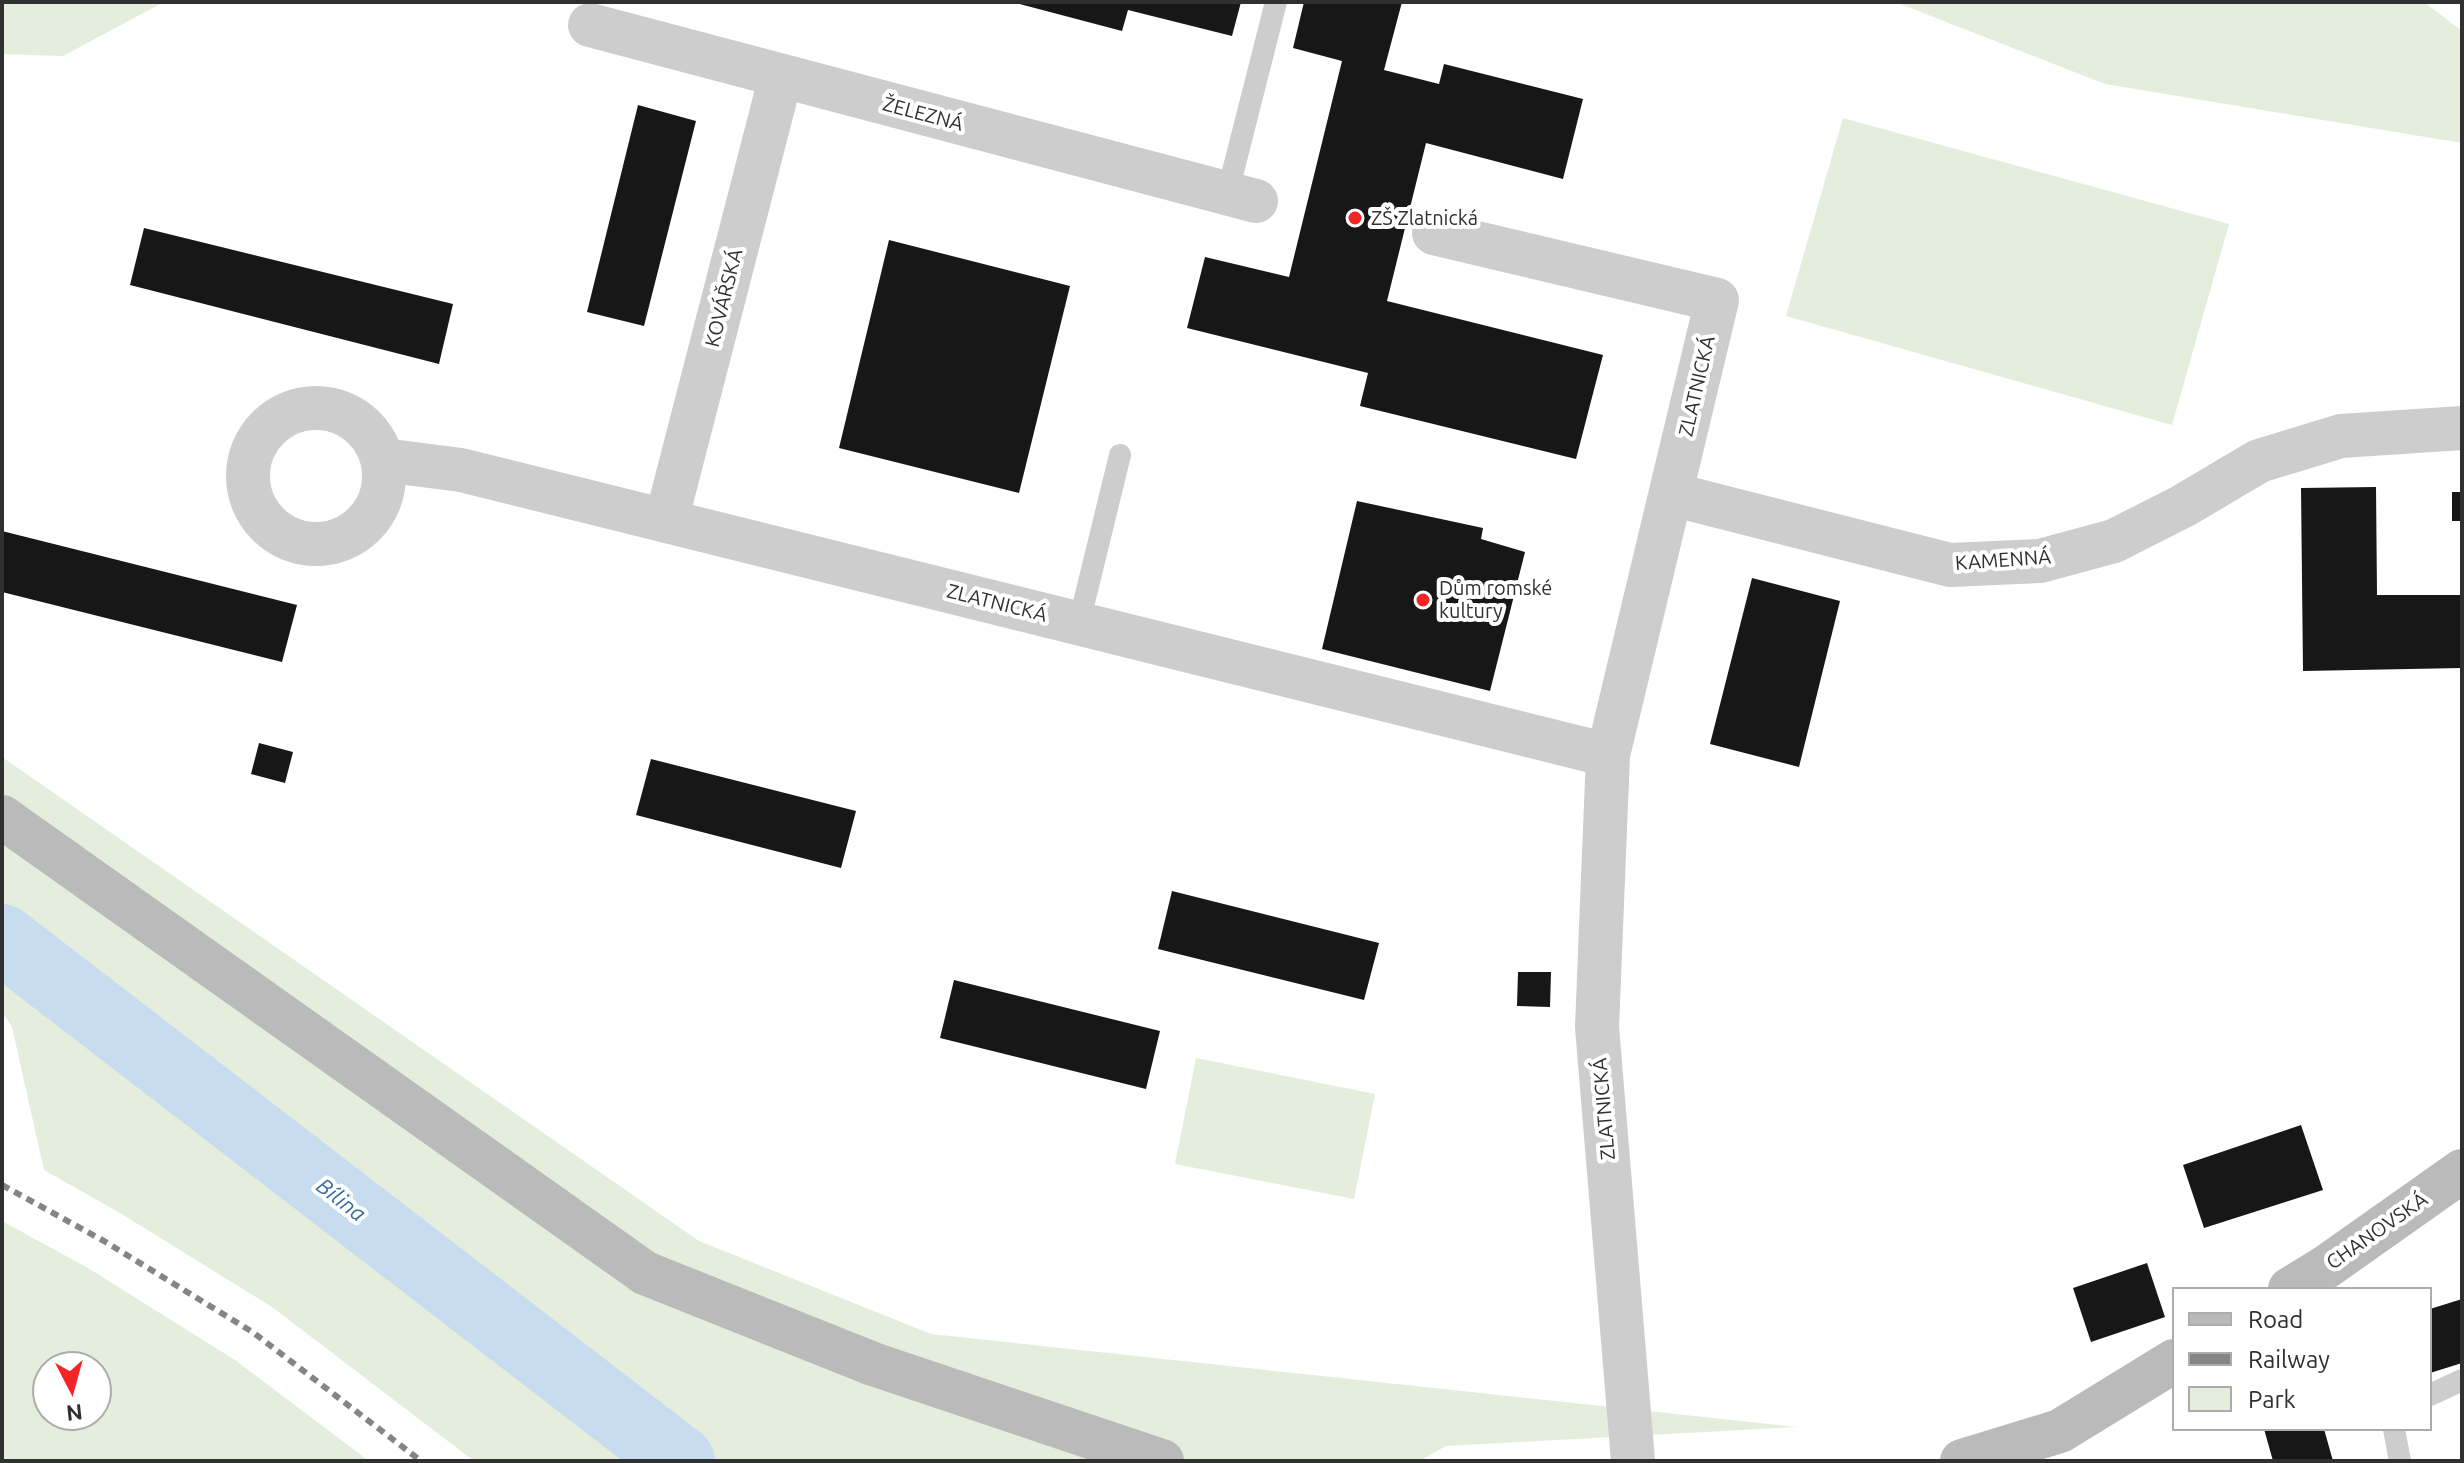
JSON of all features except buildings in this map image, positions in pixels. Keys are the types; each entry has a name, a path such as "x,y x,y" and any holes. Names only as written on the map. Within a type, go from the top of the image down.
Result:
{"street":[{"name":"ŽELEZNÁ","path":"590,25 1242,198"},
{"name":"KOVÁŘSKÁ","path":"666,521 781,76"},
{"name":"ZLATNICKÁ","path":"1434,233 1717,300 1608,755 1597,1027 1633,1461"},
{"name":"KAMENNÁ","path":"1671,494 1950,565 2040,561 2114,541 2183,506 2259,461 2341,436 2462,428"},
{"name":"ZLATNICKÁ","path":"383,460 461,470 1608,755"},
{"path":"2,817 645,1273 873,1364 1162,1461"},
{"name":"CHANOVSKÁ","path":"2318,1282 2462,1171"},
{"path":"1962,1461 2060,1431 2172,1362"}],"lane":[{"path":"1242,198 1276,2"},
{"path":"1079,623 1120,455"},
{"path":"2432,1394 2462,1380"},
{"path":"2394,1431 2400,1461"}],"green space":[{"path":"2,2 164,2 63,56 2,54"},
{"path":"1895,2 2424,2 2462,31 2462,143 2105,84"},
{"path":"1843,118 2229,224 2172,425 1786,316"},
{"path":"2,757 699,1241 931,1334 1797,1427 1446,1446 1419,1461 474,1461 272,1307 44,1170 12,1027 2,1012"},
{"path":"1196,1058 1375,1094 1354,1199 1175,1164"},
{"path":"2,1221 88,1268 235,1360 369,1461 2,1461"}],"waterway":[{"name":"Bílina","path":"2,939 680,1461"}],"railway":[{"path":"2,1185 104,1241 254,1333 421,1461"}],"place":[{"name":"ZŠ Zlatnická","path":"1355,218"},
{"name":"Dům romské kultury","path":"1423,600"}]}
